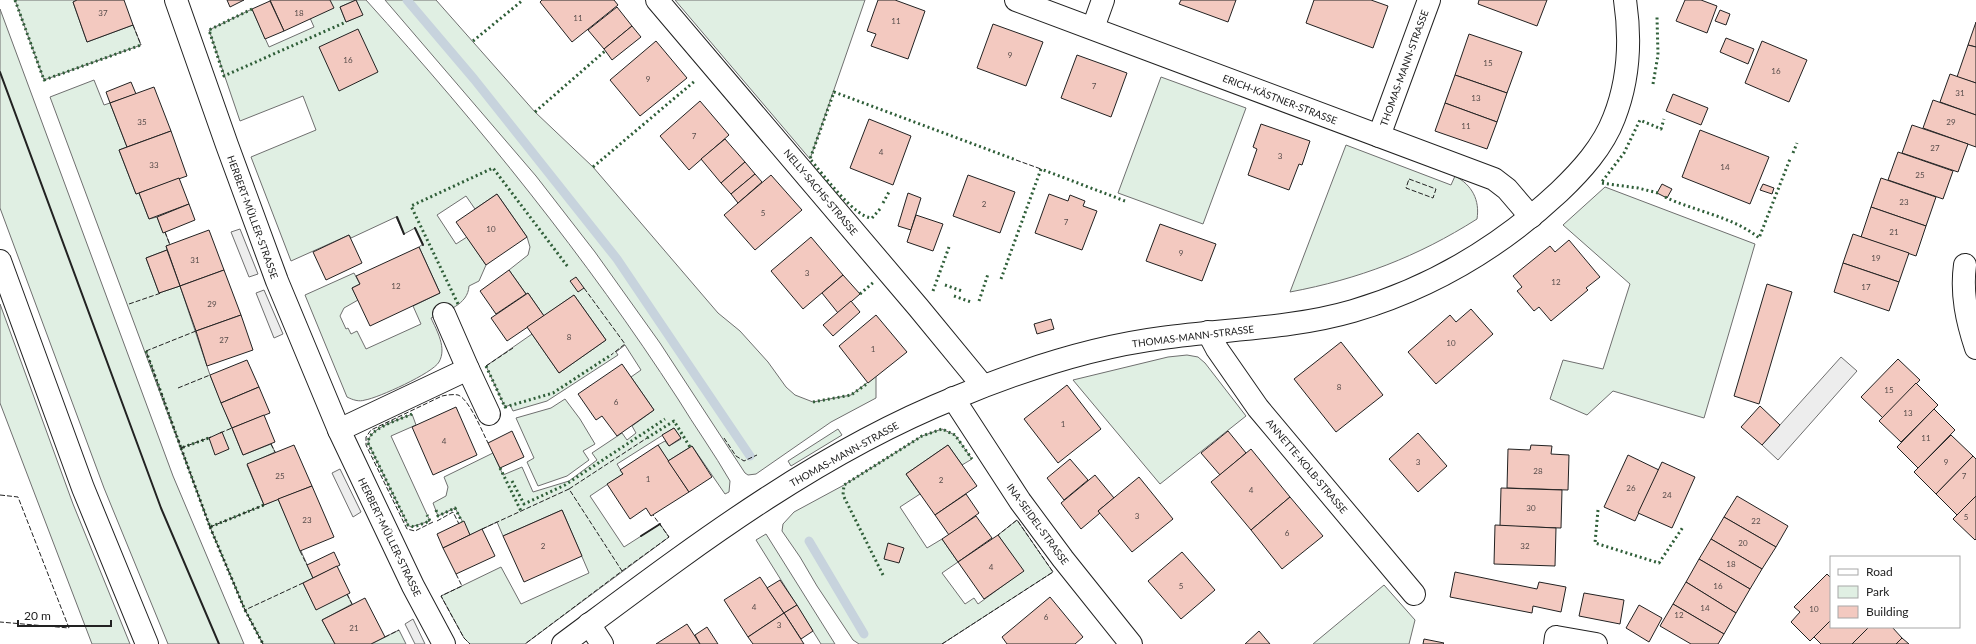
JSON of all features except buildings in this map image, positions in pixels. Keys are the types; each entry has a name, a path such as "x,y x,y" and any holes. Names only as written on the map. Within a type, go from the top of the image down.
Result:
{"street":[{"name":"HERBERT-MÜLLER-STRASSE","path":"176,0 224,138 277,281 339,430 413,586 444,644"},
{"name":"NELLY-SACHS-STRASSE","path":"657,0 918,307 983,386"},
{"name":"ERICH-KÄSTNER-STRASSE","path":"1016,0 1494,180 1508,189 1531,217"},
{"path":"1093,28 1103,0"},
{"name":"THOMAS-MANN-STRASSE","path":"1379,136 1429,0"},
{"name":"THOMAS-MANN-STRASSE","path":"562,644 697,545 809,472 875,434 953,398 983,386 1080,355 1158,338 1292,324 1348,312 1384,302 1419,287 1471,260 1531,217 1568,184 1586,164 1614,120 1624,85 1629,53 1625,0"},
{"path":"0,260 83,488 147,644"},
{"path":"1965,265 1963,292 1966,320 1976,348"},
{"path":"444,314 489,414"},
{"name":"ANNETTE-KOLB-STRASSE","path":"1208,332 1217,349 1258,408 1414,594"},
{"path":"339,430 468,369"},
{"name":"INA-SEIDEL-STRASSE","path":"953,398 1020,500 1063,560 1131,644"},
{"path":"589,624 602,644"},
{"path":"1555,644 1556,637 1596,644"}],"green space":[{"path":"15,0 77,0 73,2 87,42 133,25 141,45 44,80"},
{"path":"330,0 356,0 366,0 490,144 569,243 643,346 718,460 730,481 729,492 725,494 692,446 668,461 658,445 665,441 669,446 681,439 674,428 617,464 623,474 590,496 624,547 660,524 669,537 525,644 470,644 464,638 441,596 501,567 521,604 589,573 562,510 503,536 497,522 470,535 455,508 438,516 433,503 446,496 448,487 444,477 493,453 503,475 522,467 533,492 569,481 597,460 592,453 622,433 627,440 636,433 632,426 654,410 631,377 641,370 625,345 616,352 618,355 547,401 513,411 510,405 505,407 486,366 532,334 559,373 606,340 574,295 544,316 509,270 528,255 530,247 527,237 497,194 475,209 466,196 437,215 456,244 467,237 486,265 479,281 469,286 468,293 460,303 431,318 442,345 439,362 435,367 427,372 381,395 360,401 347,397 305,295 354,273 360,284 352,288 358,300 344,308 340,316 346,329 348,328 351,334 357,331 366,349 421,324 413,306 440,293 419,247 423,244 415,228 404,234 396,217 351,238 349,235 291,261 251,157 316,130 303,96 240,121 209,30 252,9 269,47 314,27 310,18","holes":["356,0 362,15 346,22 340,7"]},
{"path":"385,0 436,0 535,112 593,167 718,313 740,331 768,362 786,387 795,395 813,402 851,395 876,376 876,398 831,422 756,474 748,475 745,473 660,343 595,252 536,176"},
{"path":"675,0 865,0 810,159"},
{"path":"0,9 173,476 244,644 168,644 104,488 0,208"},
{"path":"1161,77 1246,108 1203,224 1118,193"},
{"path":"94,80 104,105 110,103 127,147 119,150 136,194 139,193 149,219 157,217 170,245 166,246 167,250 146,258 159,293 180,286 210,375 243,455 271,444 275,452 247,465 264,505 278,499 313,578 303,583 316,609 347,594 352,604 322,620 335,644 263,644 245,610 210,527 50,97"},
{"path":"1346,145 1451,185 1455,176 1466,184 1474,194 1478,212 1477,219 1432,245 1387,265 1315,287 1290,292"},
{"path":"1605,187 1755,244 1704,418 1613,391 1587,415 1550,399 1563,360 1603,369 1630,284 1563,225"},
{"path":"0,304 73,504 130,644 92,644 0,403"},
{"path":"1187,355 1198,357 1205,363 1246,416 1160,484 1073,380 1168,357"},
{"path":"565,399 580,419 595,444 583,451 589,460 567,476 538,486 527,462 534,458 516,418 551,408"},
{"path":"412,414 416,425 391,436 430,521 411,527 408,525 368,443 369,438 378,429"},
{"path":"838,429 842,435 791,466 788,461"},
{"path":"942,429 955,435 972,459 962,465 948,445 906,474 920,494 900,507 927,548 942,539 958,562 942,573 965,604 974,598 978,604 1023,571 998,535 1017,520 1053,572 942,644 859,644 853,640 782,531 783,524 794,512 844,485 922,436"},
{"path":"766,534 835,644 821,644 756,540"},
{"path":"1384,585 1415,620 1409,644 1313,644"},
{"path":"399,630 406,644 371,644"}],"shaded area":[{"path":"240,229 258,274 249,277 231,232"},
{"path":"264,290 283,334 274,338 256,293"},
{"path":"1841,357 1857,371 1778,460 1762,445"},
{"path":"340,469 361,512 353,517 332,473"},
{"path":"413,619 425,644 415,644 405,624"}],"waterway":[{"path":"407,0 474,79 617,259 750,456"},
{"path":"809,541 864,634"}],"hedge":[{"path":"15,0 44,80 141,45"},
{"path":"473,41 523,0"},
{"path":"252,9 209,30 224,76 346,22"},
{"path":"1653,84 1658,55 1657,17"},
{"path":"535,112 605,51"},
{"path":"593,167 696,80"},
{"path":"880,209 872,218 857,211 839,194 810,159 834,92 1016,160"},
{"path":"1658,193 1638,188 1601,183 1624,153 1640,120 1661,129 1664,119"},
{"path":"1793,153 1797,143"},
{"path":"1665,197 1726,219 1759,238 1790,159"},
{"path":"458,304 411,206 493,168 568,267"},
{"path":"1001,279 1041,169 1125,201"},
{"path":"883,203 890,190"},
{"path":"933,291 949,247"},
{"path":"979,301 988,274"},
{"path":"860,294 875,281"},
{"path":"945,285 962,291"},
{"path":"954,296 971,302"},
{"path":"146,351 181,448 209,438"},
{"path":"486,366 505,407 553,393 611,355"},
{"path":"813,402 851,395 868,383"},
{"path":"412,414 378,429 369,438 368,443 408,525 414,527 430,521 427,515"},
{"path":"512,481 524,504 565,485 665,419"},
{"path":"647,438 674,421 690,447"},
{"path":"883,575 843,495 844,485 922,436 942,429 955,435 972,459"},
{"path":"181,448 210,527 264,505"},
{"path":"500,468 521,511"},
{"path":"436,510 438,516 455,508 462,522"},
{"path":"1598,510 1595,543 1659,563 1683,527"},
{"path":"210,527 245,610 263,644"}],"fence":[{"path":"133,25 141,45"},
{"path":"1016,160 1041,169"},
{"path":"1409,179 1436,189 1433,198 1406,188 1409,179"},
{"path":"165,232 170,245"},
{"path":"584,288 625,344 611,355"},
{"path":"129,304 161,293"},
{"path":"196,331 146,351 210,527 245,610"},
{"path":"486,366 513,348"},
{"path":"178,388 210,375"},
{"path":"433,522 415,531 407,529 366,445 366,437 371,430 442,396 458,395 471,409 488,443"},
{"path":"220,433 232,428"},
{"path":"181,448 211,437"},
{"path":"569,489 647,438"},
{"path":"724,438 736,456 744,461 757,455"},
{"path":"271,444 275,452"},
{"path":"482,529 569,489 622,571 525,644"},
{"path":"0,495 18,497 69,628 0,622"},
{"path":"210,527 264,505"},
{"path":"437,521 453,512 459,524"},
{"path":"622,571 669,537 653,515"},
{"path":"942,644 1053,572 1017,520 998,535"},
{"path":"300,551 307,565"},
{"path":"456,574 462,586 441,596 464,638 470,644"},
{"path":"263,644 245,610 303,583"},
{"path":"347,594 352,604"},
{"path":"385,637 399,630"}],"wall":[{"path":"0,72 161,508 219,644"},
{"path":"397,217 404,234"},
{"path":"415,228 423,245"},
{"path":"641,536 660,524"}]}
